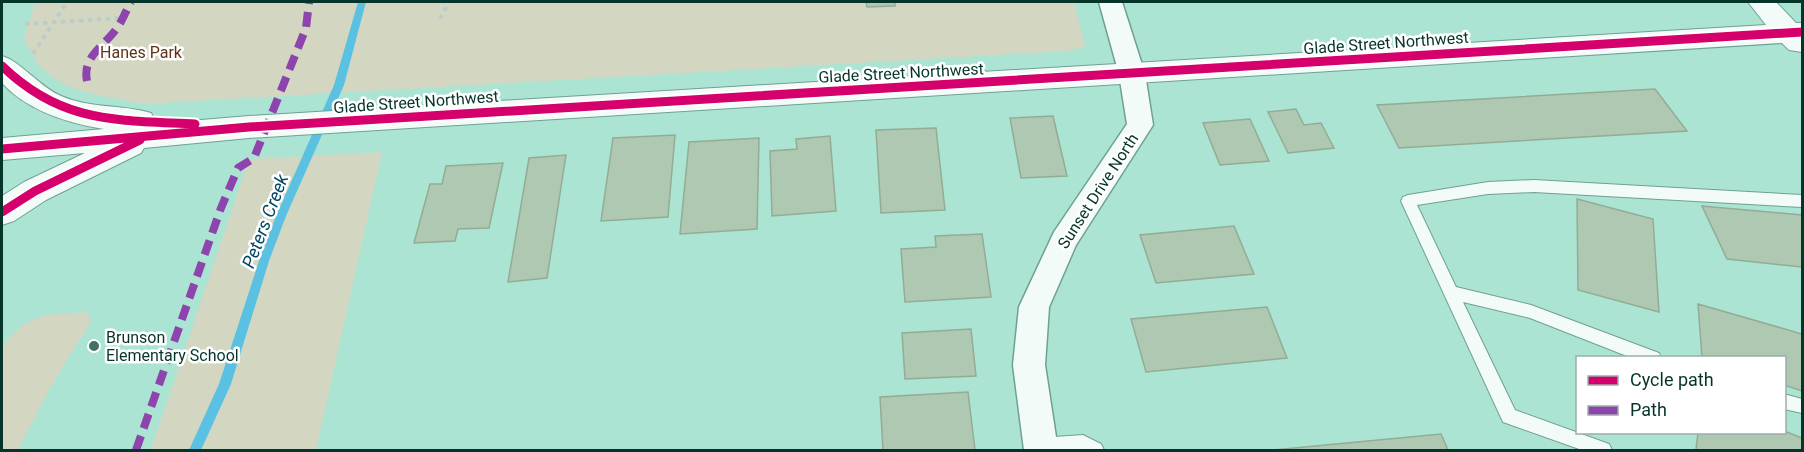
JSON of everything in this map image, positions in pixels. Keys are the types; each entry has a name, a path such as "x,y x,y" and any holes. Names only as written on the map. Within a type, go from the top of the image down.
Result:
{"street":[{"name":"Sunset Drive North","path":"1041,448 1029,365 1034,307 1064,240 1140,125 1132,74 1110,2"},
{"path":"1761,2 1798,37"},
{"name":"Glade Street Northwest","path":"2,149 249,127 1798,37"},
{"path":"15,63 21,87 56,107 101,119 249,127"},
{"path":"2,212 35,191 148,136"}],"lane":[{"path":"1603,450 1509,416 1408,201 1488,188 1534,186 1803,201"},
{"path":"1450,292 1531,312 1650,356"},
{"path":"1786,401 1803,406"},
{"path":"1041,448 1083,443 1095,450"}],"path":[{"path":"15,63 54,22 67,2"},
{"path":"440,19 449,2"},
{"path":"25,24 123,18"}],"green space":[{"name":"Hanes Park","path":"35,2 1074,2 1085,47 1068,51 144,104 73,88 60,82 38,64 24,39"},
{"path":"382,152 316,450 151,450 249,159"},
{"path":"87,312 91,321 50,388 18,450 2,450 2,345 22,325 44,315"}],"building":[{"path":"866,2 895,2 895,6 867,7"},
{"path":"1655,89 1687,131 1399,148 1377,105"},
{"path":"1296,109 1304,125 1321,123 1334,148 1288,153 1268,112"},
{"path":"1053,116 1067,176 1021,178 1010,118"},
{"path":"1250,119 1269,161 1220,165 1203,123"},
{"path":"936,128 945,210 881,213 876,130"},
{"path":"675,135 668,217 601,221 613,138"},
{"path":"830,136 836,211 772,216 770,151 797,149 796,139"},
{"path":"759,138 757,229 680,234 689,142"},
{"path":"566,155 547,278 508,282 529,158"},
{"path":"503,163 489,228 458,229 455,241 414,243 430,184 442,184 446,166"},
{"path":"1577,199 1653,219 1659,312 1578,290"},
{"path":"1702,206 1802,215 1802,267 1727,259"},
{"path":"1234,226 1254,274 1156,283 1140,235"},
{"path":"982,234 991,297 905,302 901,249 936,247 935,236"},
{"path":"1698,304 1802,334 1802,391 1786,386 1786,356 1702,356"},
{"path":"1267,307 1287,358 1146,372 1131,319"},
{"path":"971,329 976,376 905,379 902,333"},
{"path":"968,392 975,450 883,450 880,397"},
{"path":"1786,432 1802,438 1802,450 1696,450 1698,434 1786,434"},
{"path":"1441,434 1448,450 1273,450"}],"waterway":[{"name":"Peters Creek","path":"195,450 225,384 264,261 281,216 339,85 362,2"}],"marked path":[{"path":"87,81 85,73 89,59 115,31 131,2"},
{"path":"136,450 221,208 238,168 254,158 306,28 309,2"}],"cycle path":[{"path":"2,149 249,127 1802,32"},
{"path":"2,66 22,85 44,99 67,109 91,116 116,119 195,124"},
{"path":"2,212 35,191 140,140"}],"place":[{"name":"Brunson Elementary School","path":"94,346"}]}
